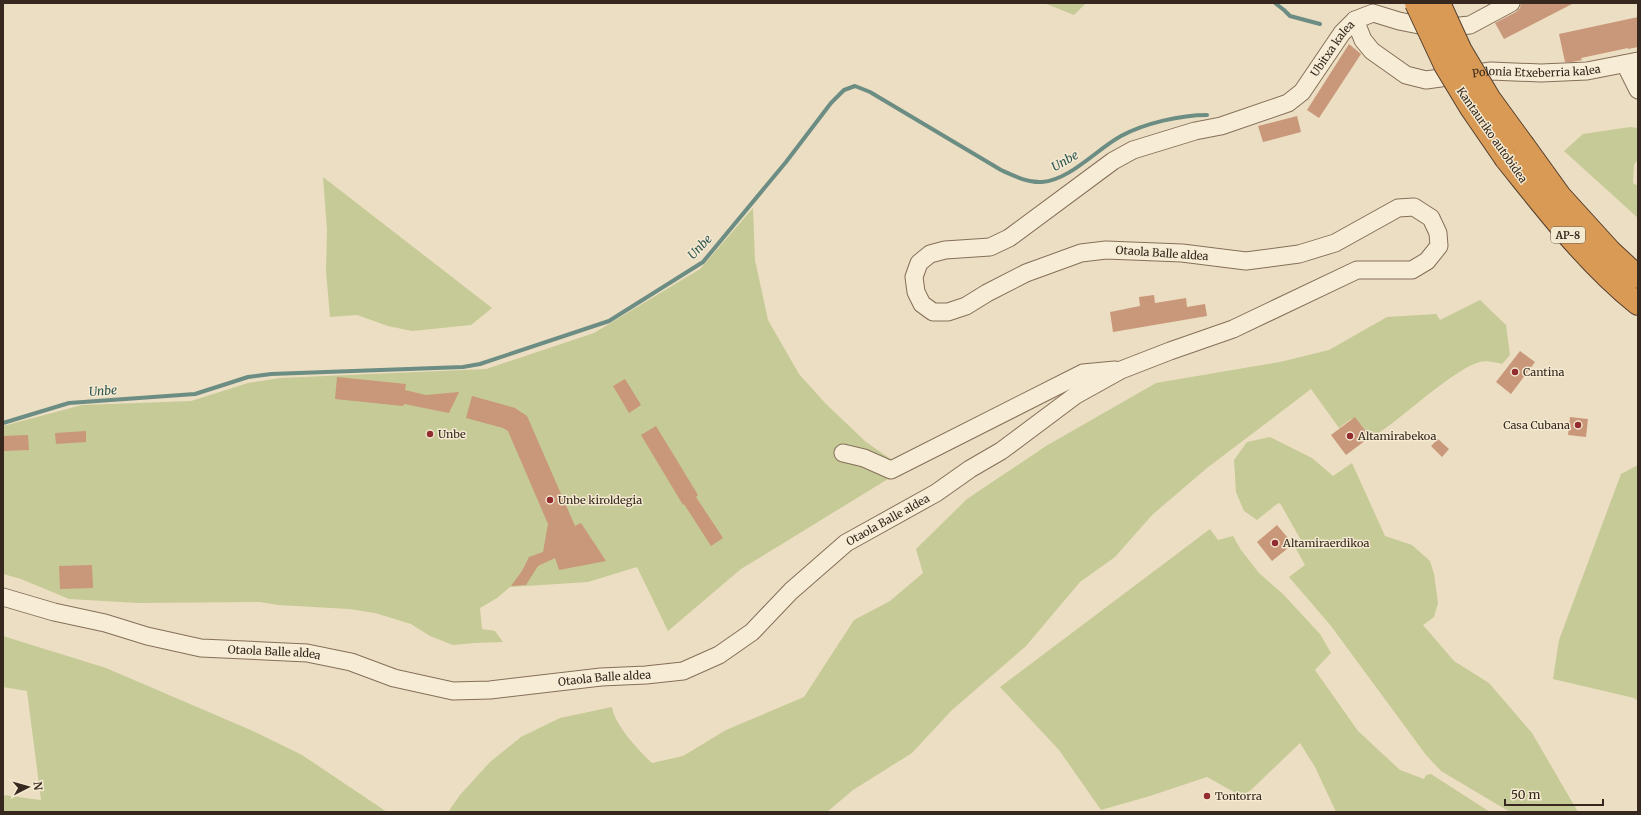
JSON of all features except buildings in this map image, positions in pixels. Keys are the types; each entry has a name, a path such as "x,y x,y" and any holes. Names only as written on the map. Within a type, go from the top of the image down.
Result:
{"highway":[{"name":"Kantauriko autobidea","path":"1416,3 1445,65 1471,108 1506,159 1546,209 1594,264 1638,304"},
{"name":"Kantauriko autobidea","path":"1438,12 1489,98 1560,196 1610,251 1638,277"}],"street":[{"path":"1449,3 1438,12 1449,28 1470,24 1511,3"},
{"name":"Ubitxa kalea","path":"1288,102 1302,92 1342,33 1355,20 1373,8 1399,21 1419,25 1438,12"},
{"name":"Polonia Etxeberria kalea","path":"1355,20 1363,40 1372,51 1406,75 1426,80 1491,71 1587,71 1632,63 1638,90"},
{"name":"Otaola Balle aldea","path":"3,596 34,602 54,612 105,623 148,636 201,648 307,653 351,662 394,678 453,691 490,690 601,676 646,675 683,671 719,655 752,632 791,591 846,543 936,493 970,469 1001,451 1076,395 1121,370 1233,329 1357,270 1412,270 1427,261 1439,246 1438,233 1431,218 1414,207 1398,208 1335,243 1299,254 1246,261 1182,253 1128,250 1106,250 1081,253 1026,273 987,293 966,306 948,312 933,312 922,304 916,292 914,277 919,263 930,254 945,250 990,247 1009,238 1113,162 1133,150 1195,131 1221,126 1288,102"},
{"name":"Otaola Balle aldea","path":"842,453 864,458 891,470 1083,373 1121,370"}],"green space":[{"path":"1044,3 1086,3 1074,15"},
{"path":"1630,127 1638,128 1638,159 1634,165 1633,183 1638,186 1638,218 1564,151 1583,134"},
{"path":"323,177 492,308 471,325 412,331 388,326 357,315 330,317 326,271 327,230"},
{"name":"Unbe","path":"753,208 755,260 768,320 799,374 826,404 866,442 895,462 888,479 741,569 668,631 637,567 588,582 510,587 497,598 480,608 482,629 495,631 503,642 453,645 430,636 411,624 375,613 349,609 278,605 260,602 138,603 69,599 21,579 3,574 3,426 82,405 191,401 248,383 280,378 486,369 594,333 700,269"},
{"path":"1480,300 1506,325 1510,355 1502,364 1483,361 1463,369 1367,441 1351,419 1339,428 1311,389 1207,468 1152,515 1115,557 1080,582 1026,646 952,710 912,753 853,790 827,812 448,812 460,795 490,762 521,737 560,718 612,707 617,721 622,729 652,763 683,756 726,730 804,697 854,620 890,601 923,573 916,549 967,499 1046,446 1156,383 1280,362 1329,350 1387,317 1436,314 1440,320"},
{"path":"1270,437 1312,458 1333,476 1352,463 1385,536 1412,545 1430,561 1434,574 1438,603 1434,617 1423,625 1454,661 1489,683 1532,733 1578,812 1510,812 1441,771 1426,755 1331,626 1289,577 1305,565 1295,547 1302,542 1280,503 1257,520 1244,511 1236,492 1234,460 1247,442"},
{"path":"1638,465 1638,701 1634,698 1553,679 1559,640 1621,474"},
{"path":"1210,529 1218,540 1233,536 1241,550 1259,573 1283,594 1320,634 1331,653 1315,670 1358,731 1400,770 1424,779 1426,775 1431,774 1490,812 1336,812 1315,767 1300,743 1251,790 1241,796 1207,777 1101,810 1059,750 1000,687"},
{"path":"3,636 106,668 253,731 302,755 387,812 3,812 3,795 41,800 27,691 3,687"}],"waterway":[{"path":"1275,3 1290,16 1320,24"},
{"name":"Unbe","path":"3,423 69,403 195,394 248,377 271,374 463,367 480,364 609,321 703,262 786,162 831,103 844,90 855,86 870,92 1001,170 1021,179 1037,182 1052,180 1063,176 1121,136 1141,127 1175,118 1207,115"}],"place":[{"name":"Cantina","path":"1515,372"},
{"name":"Casa Cubana","path":"1578,425"},
{"name":"Unbe","path":"430,434"},
{"name":"Altamirabekoa","path":"1350,436"},
{"name":"Unbe kiroldegia","path":"550,500"},
{"name":"Altamiraerdikoa","path":"1275,543"},
{"name":"Tontorra","path":"1207,796"}]}
